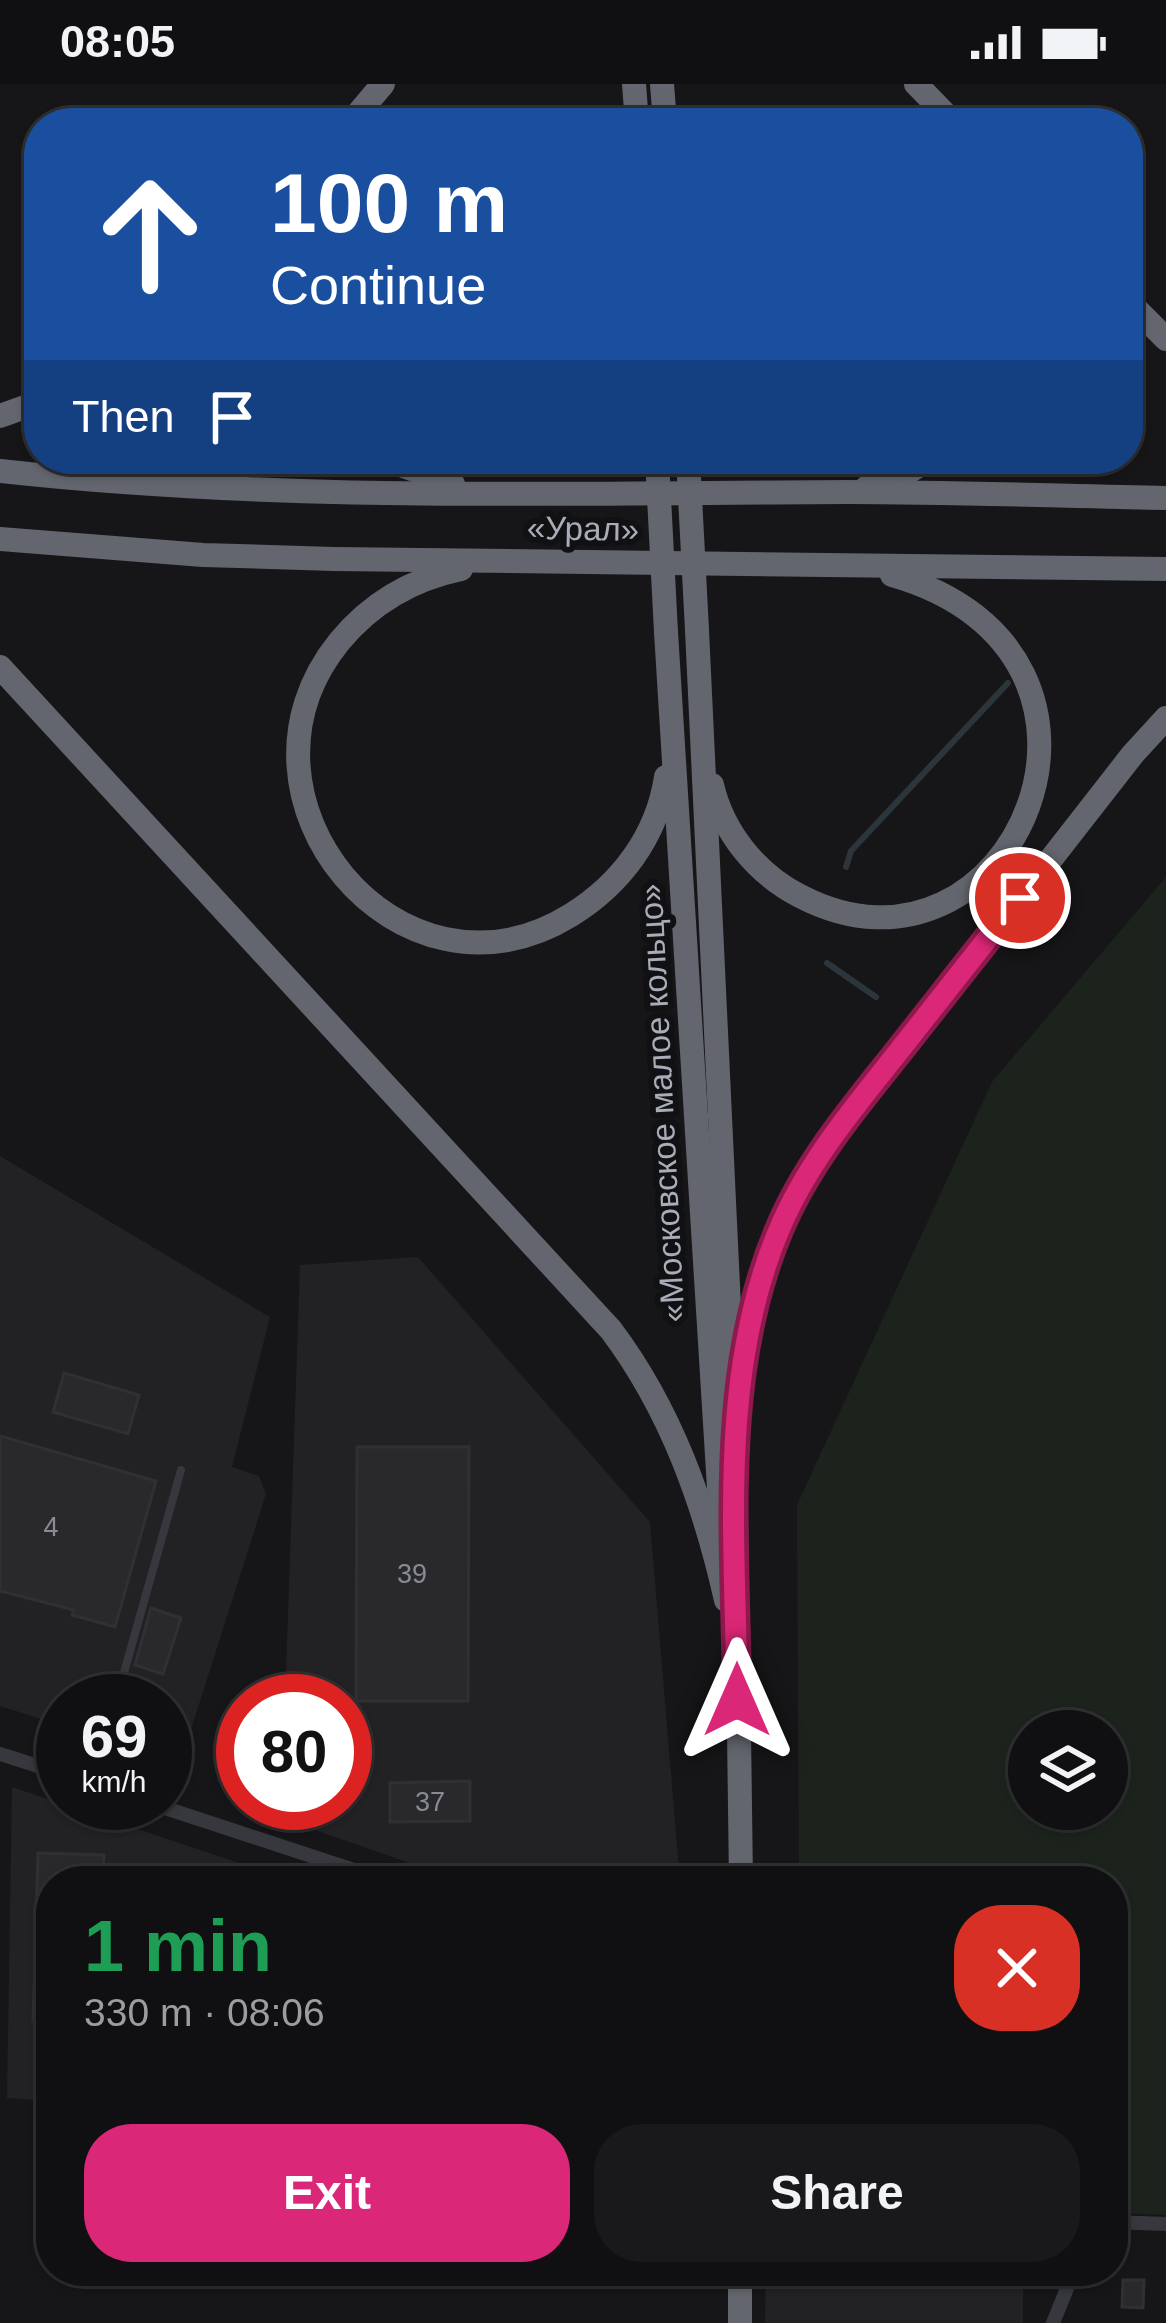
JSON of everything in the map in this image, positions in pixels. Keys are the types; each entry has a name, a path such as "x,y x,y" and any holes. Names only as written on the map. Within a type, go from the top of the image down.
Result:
{"highway":[{"path":"363,108 383,84"},
{"path":"916,84 939,108"},
{"path":"1143,316 1166,339"},
{"name":"«Урал»","path":"25,474 83,481 338,492 854,492 1166,498"},
{"path":"418,474 459,485 533,494"},
{"name":"«Московское малое кольцо»","path":"658,474 737,1744"},
{"name":"«Московское малое кольцо»","path":"689,474 735,1434 741,1866"},
{"path":"854,492 905,474"},
{"name":"«Урал»","path":"0,539 203,555 1166,568"},
{"path":"505,560 407,585 376,605 350,628 310,687 298,727 305,810 321,847 366,900 428,933 470,943 510,940 572,915 613,883 646,839 664,789 671,714"},
{"path":"701,717 716,804 728,829 764,872 812,903 868,918 897,915 949,900 994,868 1031,814 1039,782 1041,719 1025,673 1012,646 966,605 933,586 855,565"},
{"path":"0,667 611,1330 660,1402 678,1444 727,1606"},
{"path":"735,1434 752,1314 763,1274 779,1228 820,1154 1166,718"},
{"path":"740,2286 740,2323"}],"street":[{"path":"0,1754 36,1766"},
{"path":"192,1817 341,1866"},
{"path":"1128,2223 1166,2224"},
{"path":"1053,2323 1068,2286"}],"lane":[{"path":"124,1674 181,1470"}],"shaded area":[{"path":"1166,877 1166,2215 1128,2214 1128,1866 799,1866 797,1505 992,1082"},
{"path":"0,1156 270,1317 232,1467 259,1476 266,1494 192,1726 192,1674 36,1674 36,1717 0,1706"},
{"path":"418,1257 650,1522 679,1866 419,1866 315,1830 372,1830 372,1674 286,1674 300,1265"},
{"path":"12,1787 36,1795 36,1830 140,1830 248,1866 36,1866 36,2100 7,2098"},
{"path":"766,2286 1023,2286 1023,2323 765,2323"}],"building":[{"path":"64,1373 139,1395 128,1434 53,1412"},
{"path":"0,1436 156,1481 115,1627 72,1615 74,1610 0,1591"},
{"path":"357,1447 469,1447 468,1701 372,1701 372,1674 356,1674"},
{"path":"151,1608 181,1618 163,1674 135,1665"},
{"path":"470,1781 470,1821 390,1822 390,1783"},
{"path":"38,1853 104,1855 104,1866 38,1866"},
{"path":"36,1920 36,2021 33,2021"},
{"path":"1128,2280 1144,2280 1143,2308 1122,2307 1123,2286 1128,2286"}],"waterway":[{"path":"846,867 851,851 1008,683"},
{"path":"827,963 876,997"}],"route":[{"path":"737,1700 735,1434 752,1314 779,1228 820,1154 849,1114 1020,898"}]}
